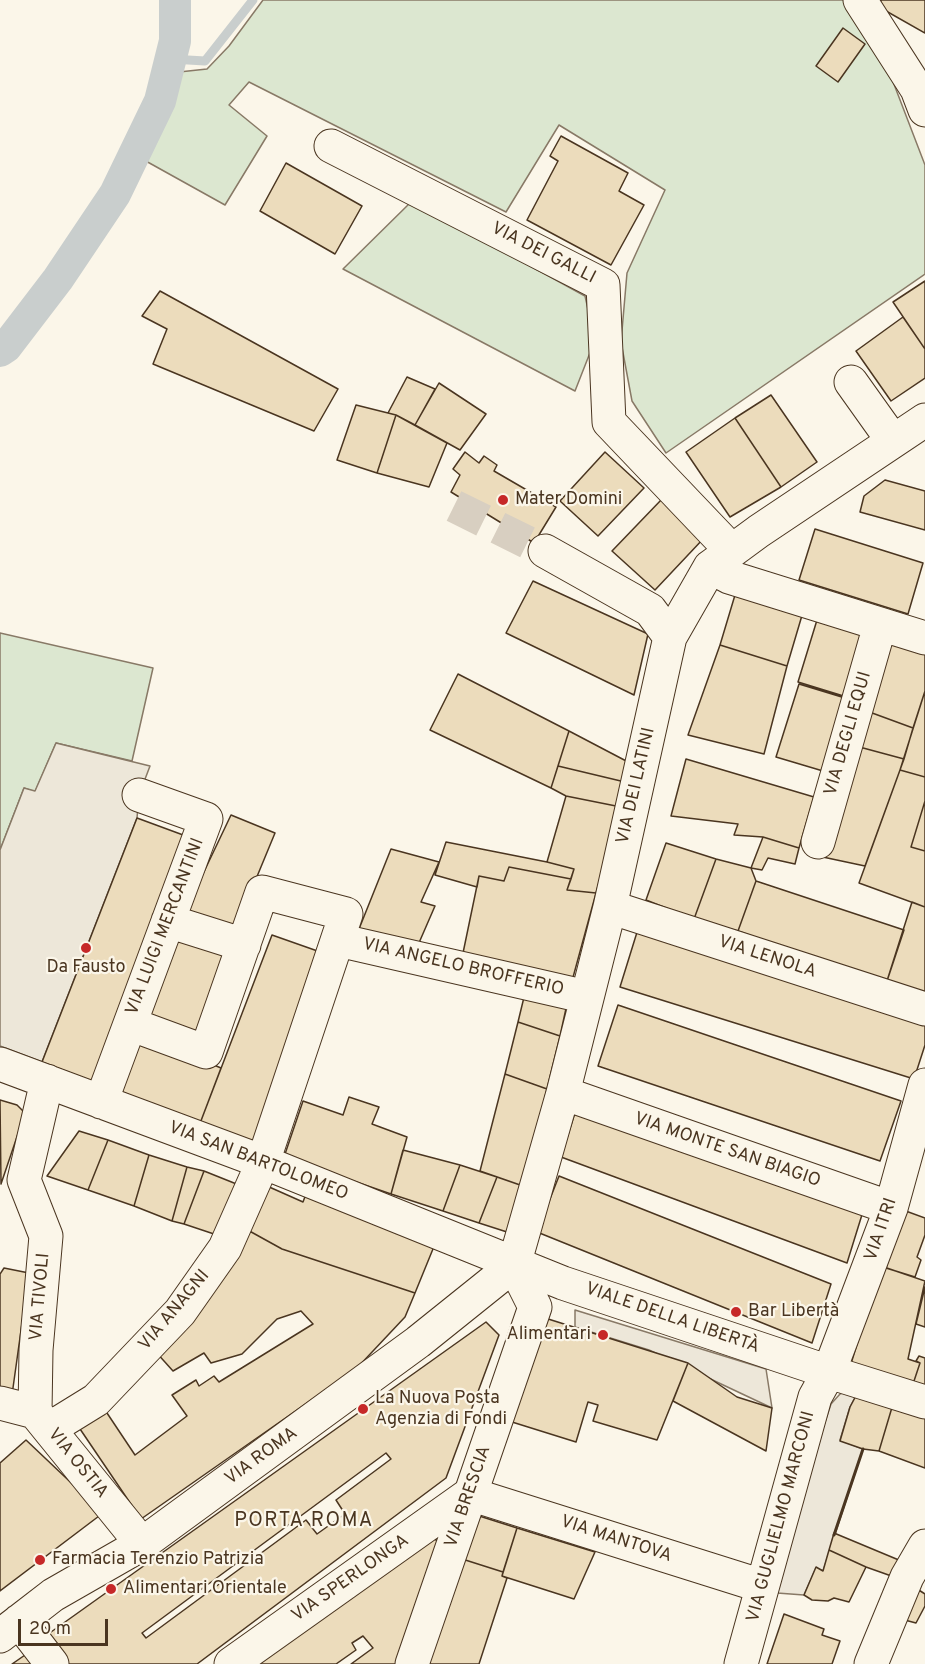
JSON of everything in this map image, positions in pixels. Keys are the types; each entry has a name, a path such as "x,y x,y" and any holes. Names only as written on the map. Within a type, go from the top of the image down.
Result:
{"street":[{"path":"860,0 923,96"},
{"name":"VIA DEI GALLI","path":"331,146 603,285 609,422 721,559"},
{"path":"851,382 893,441"},
{"name":"VIA DEI LATINI","path":"514,1264 563,1093 610,907 670,637 721,559 925,420"},
{"path":"545,551 650,610 670,637"},
{"path":"721,559 729,577 925,638"},
{"name":"VIA DEGLI EQUI","path":"818,842 880,625"},
{"name":"VIA LUIGI MERCANTINI","path":"101,1102 206,819 139,795"},
{"name":"VIA ANAGNI","path":"42,1420 96,1400 180,1312 225,1248 263,1162 346,914 262,892 244,945"},
{"name":"VIA LENOLA","path":"610,907 925,1009"},
{"path":"130,1024 206,1052 244,945 168,921"},
{"name":"VIA ANGELO BROFFERIO","path":"338,940 587,997"},
{"name":"VIA SAN BARTOLOMEO","path":"0,1064 263,1162 514,1264"},
{"name":"VIA TIVOLI","path":"42,1420 36,1350 46,1236 24,1180 47,1080"},
{"name":"VIA ITRI","path":"830,1372 891,1208 925,1085"},
{"name":"VIA MONTE SAN BIAGIO","path":"563,1093 891,1208"},
{"name":"VIALE DELLA LIBERTÀ","path":"514,1264 563,1283 925,1402"},
{"name":"VIA BRESCIA","path":"412,1664 534,1307 514,1264"},
{"name":"VIA ROMA","path":"10,1628 53,1595 142,1544 418,1342 514,1264"},
{"name":"VIA GUGLIELMO MARCONI","path":"741,1664 815,1397 830,1372"},
{"name":"VIA OSTIA","path":"0,1403 42,1420 142,1544"},
{"name":"VIA MANTOVA","path":"470,1494 762,1586"},
{"name":"VIA SPERLONGA","path":"231,1664 470,1494"},
{"path":"871,1664 907,1577 925,1546"},
{"path":"10,1628 52,1664"}],"green space":[{"path":"263,0 848,0 887,66 925,165 925,274 666,453 632,401 621,342 627,273 665,190 559,125 506,212 249,82 229,105 267,136 225,205 144,160 179,72 207,69 229,46"},
{"path":"412,201 585,296 595,340 575,391 343,269"},
{"path":"0,633 153,668 132,761 56,743 35,792 24,788 0,850"}],"shaded area":[{"path":"56,743 150,766 139,795 137,818 42,1062 0,1046 0,850 24,788 35,791"},
{"path":"575,1310 766,1369 772,1408 649,1350 575,1327"},
{"path":"847,1391 858,1392 850,1407 840,1440 863,1449 823,1571 816,1568 804,1595 777,1593 831,1404 840,1394"}],"building":[{"path":"881,0 925,0 925,33 879,7"},
{"path":"843,28 865,44 838,82 816,66"},
{"path":"561,136 628,173 619,191 644,205 611,265 527,220 558,161 550,156"},
{"path":"286,163 362,206 335,254 260,211"},
{"path":"925,281 925,349 893,302"},
{"path":"160,291 338,389 314,431 153,364 167,329 142,316"},
{"path":"903,317 925,349 925,378 891,401 856,351"},
{"path":"407,377 435,389 415,425 388,413"},
{"path":"439,383 486,414 460,450 415,425"},
{"path":"771,395 817,462 781,487 735,418"},
{"path":"356,405 396,415 377,473 337,460"},
{"path":"396,415 447,443 429,487 377,473"},
{"path":"735,418 781,487 730,517 686,452"},
{"name":"Mater Domini","path":"465,452 479,463 484,456 497,465 494,471 556,507 534,543 451,492 460,475 453,469"},
{"path":"605,452 644,488 598,536 560,501"},
{"path":"885,480 925,491 925,530 860,512 864,496"},
{"path":"662,499 704,538 655,590 612,551"},
{"path":"815,529 923,563 908,614 799,580"},
{"path":"533,581 648,634 634,695 506,633"},
{"path":"735,595 803,612 787,666 720,645"},
{"path":"817,620 869,635 850,698 798,682"},
{"path":"887,640 925,651 925,691 913,728 864,710"},
{"path":"720,645 787,666 764,754 688,735"},
{"path":"458,674 569,731 551,788 430,730"},
{"path":"799,684 845,698 823,771 776,757"},
{"path":"925,691 925,777 900,770"},
{"path":"864,710 913,728 904,759 852,745"},
{"path":"569,731 630,763 625,782 558,766"},
{"path":"852,745 904,759 865,866 818,856"},
{"path":"686,759 814,797 799,848 763,837 734,835 738,824 671,816"},
{"path":"558,766 625,782 621,807 566,796 551,788"},
{"path":"900,770 925,777 925,801 911,847 925,851 925,907 859,883"},
{"path":"566,796 621,807 596,893 567,890 574,869 547,862"},
{"path":"925,801 925,851 911,847"},
{"path":"231,815 275,833 232,937 181,920"},
{"path":"137,818 194,839 99,1084 42,1062"},
{"path":"763,837 799,848 795,864 768,858 762,870 751,868"},
{"path":"446,842 574,869 571,879 509,867 504,881 479,876 477,887 435,875"},
{"path":"666,843 716,859 694,919 646,900"},
{"path":"391,849 439,862 421,902 435,906 415,952 357,934"},
{"path":"716,859 751,868 756,881 738,931 694,919"},
{"path":"509,867 571,879 567,890 596,893 572,981 463,953 479,876 504,881"},
{"path":"756,881 904,930 886,984 738,931"},
{"path":"912,902 925,907 925,997 886,984"},
{"path":"638,929 925,1018 925,1045 914,1079 620,987"},
{"path":"180,930 228,947 194,1040 146,1023"},
{"path":"272,935 326,954 259,1145 199,1126"},
{"path":"525,993 567,1004 560,1036 518,1022"},
{"path":"618,1005 901,1101 880,1161 598,1066"},
{"path":"518,1022 560,1036 547,1089 505,1074"},
{"path":"141,1034 221,1068 199,1126 118,1090"},
{"path":"505,1074 547,1089 523,1186 480,1171"},
{"path":"349,1097 379,1107 372,1124 407,1137 391,1194 284,1157 303,1101 343,1115"},
{"path":"0,1100 17,1105 25,1113 1,1184"},
{"path":"578,1103 865,1205 847,1263 561,1157"},
{"path":"79,1131 108,1140 88,1190 47,1176"},
{"path":"108,1140 149,1155 134,1206 88,1190"},
{"path":"403,1150 460,1165 443,1211 391,1194"},
{"path":"149,1155 187,1167 172,1221 134,1206"},
{"path":"460,1165 497,1177 479,1223 443,1211"},
{"path":"187,1167 204,1171 184,1224 172,1221"},
{"path":"204,1171 239,1185 220,1236 184,1224"},
{"path":"559,1176 831,1284 812,1343 537,1232"},
{"path":"497,1177 523,1186 507,1232 479,1223"},
{"path":"267,1186 303,1202 306,1194 435,1244 415,1293 282,1249 244,1228"},
{"path":"903,1210 925,1218 925,1235 917,1257 921,1260 915,1277 886,1268"},
{"path":"244,1228 282,1249 415,1293 405,1317 357,1368 141,1519 78,1426 105,1410 135,1455 187,1416 172,1395 196,1380 199,1386 214,1376 219,1382 313,1324 301,1311 277,1319 242,1354 211,1363 204,1353 173,1371 155,1351"},
{"path":"881,1266 925,1281 908,1359 920,1363 912,1387 850,1367"},
{"path":"4,1268 29,1273 12,1395 0,1388 0,1274"},
{"path":"925,1287 925,1327 916,1324"},
{"path":"545,1318 688,1363 657,1440 593,1421 598,1405 588,1402 576,1442 512,1422"},
{"path":"486,1322 499,1335 446,1478 197,1664 63,1664 44,1637","holes":["386,1453 391,1459 336,1500 345,1514 317,1534 306,1520 146,1638 142,1633"]},
{"path":"919,1356 925,1358 925,1392 912,1387 920,1363 916,1361"},
{"path":"688,1363 737,1397 772,1408 766,1451 673,1401"},
{"path":"858,1392 893,1404 879,1451 863,1449 840,1441 850,1407"},
{"path":"893,1404 925,1416 925,1468 879,1451"},
{"path":"26,1440 103,1513 0,1591 0,1463"},
{"path":"473,1514 517,1528 503,1572 459,1558"},
{"path":"517,1528 595,1552 574,1599 502,1576"},
{"path":"834,1533 906,1563 897,1578 866,1567 829,1550"},
{"path":"431,1535 444,1548 399,1664 351,1664 373,1648 363,1636 352,1643 356,1650 336,1664 254,1664"},
{"path":"829,1550 866,1567 849,1602 834,1598 828,1601 812,1600 804,1595 816,1567 823,1571"},
{"path":"459,1558 503,1572 502,1576 507,1578 479,1664 425,1664"},
{"path":"911,1585 925,1594 925,1606 916,1623 897,1618"},
{"path":"784,1614 824,1629 822,1635 840,1641 832,1664 767,1664"},
{"path":"25,1655 32,1664 12,1664"}],"waterway":[{"path":"0,351 6,347 58,279 115,194 160,101 175,41 175,0"},
{"path":"171,59 205,61 253,0"}],"tunnel":[{"path":"454,506 545,551"}],"wall":[{"path":"834,1535 863,1449"}],"place":[{"name":"Mater Domini","path":"503,500"},
{"name":"Da Fausto","path":"86,948"},
{"name":"Bar Libertà","path":"736,1312"},
{"name":"Alimentari","path":"603,1335"},
{"name":"La Nuova Posta Agenzia di Fondi","path":"363,1409"},
{"name":"Farmacia Terenzio Patrizia","path":"40,1560"},
{"name":"Alimentari Orientale","path":"111,1589"}],"district":[{"name":"PORTA ROMA","path":"304,1522"}]}
